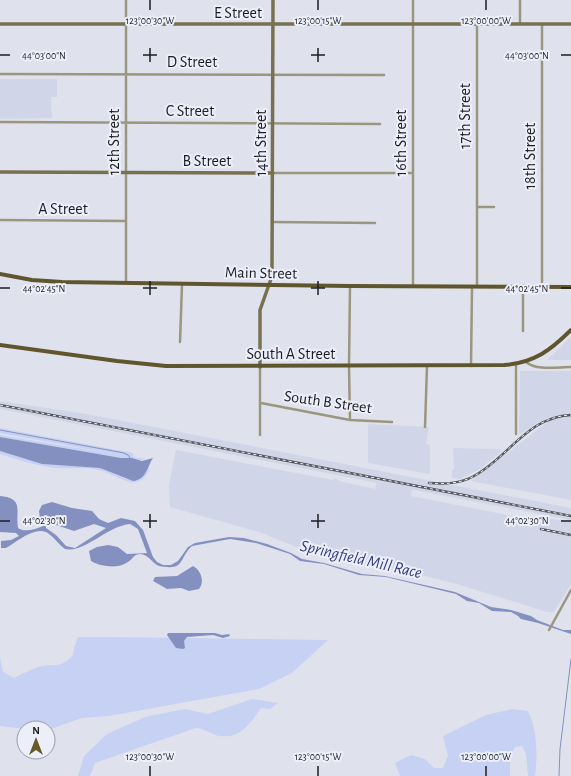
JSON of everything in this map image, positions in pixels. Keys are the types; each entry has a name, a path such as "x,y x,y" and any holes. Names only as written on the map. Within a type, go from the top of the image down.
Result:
{"main road":[{"name":"Main Street","path":"0,274 45,282 413,287 571,286"},
{"name":"South A Street","path":"0,345 145,364 260,367 516,365 546,353 571,330"}],"street":[{"name":"12th Street","path":"126,0 126,283"},
{"name":"14th Street","path":"260,367 260,310 269,285 272,268 273,0"},
{"name":"16th Street","path":"413,287 414,0"},
{"path":"520,0 520,24"},
{"name":"E Street","path":"0,24 571,24"},
{"name":"17th Street","path":"471,366 477,207 477,24"},
{"name":"18th Street","path":"542,24 542,287"},
{"name":"D Street","path":"0,74 384,75"},
{"name":"C Street","path":"0,122 380,124"},
{"name":"B Street","path":"0,172 413,173"},
{"path":"477,207 494,207"},
{"name":"A Street","path":"0,220 126,221"},
{"path":"273,222 375,223"},
{"path":"180,342 182,284"},
{"path":"350,286 350,420"},
{"path":"523,287 523,331"},
{"path":"526,362 530,365 538,367 571,367"},
{"path":"516,365 516,434"},
{"path":"425,427 427,366"},
{"path":"260,367 260,434"},
{"name":"South B Street","path":"261,404 350,420 392,422"},
{"path":"549,630 571,590"}],"shaded area":[{"path":"0,79 57,79 57,97 51,97 52,118 0,119"},
{"path":"571,337 571,360 548,360 548,359"},
{"path":"520,371 571,371 571,500 471,481 549,421 548,418 539,422 519,435"},
{"path":"0,401 87,414 571,508 571,520 409,489 412,490 411,496 544,522 545,518 571,522 571,584 554,612 547,612 457,584 384,566 370,566 319,552 308,552 262,533 170,507 169,485 176,450 333,480 335,478 339,481 375,489 377,483 0,409"},
{"path":"368,424 429,427 426,444 430,445 430,474 368,463"},
{"path":"0,428 133,453 133,457 146,459 138,460 121,458 0,437 0,435 125,456 0,433"},
{"path":"0,437 121,458 132,458 142,461 153,458 143,476 133,481 100,468 42,464 0,451"},
{"path":"453,448 499,449 502,451 480,469 460,479 452,478 452,470 454,469"},
{"path":"0,451 42,464 100,468 126,479 149,464 149,469 140,481 129,482 99,470 56,468 21,461 0,454"},
{"path":"0,496 8,497 16,503 18,528 23,530 43,526 44,523 40,519 39,511 42,505 52,502 72,508 92,511 99,519 108,523 121,518 135,521 143,530 153,557 157,562 163,565 171,565 178,561 188,547 195,543 229,537 244,538 267,544 302,559 324,563 362,574 385,576 455,592 491,607 511,610 531,616 537,620 563,630 571,630 571,634 521,619 511,612 492,611 479,603 467,601 456,594 386,577 359,575 324,564 300,561 290,554 256,543 230,539 192,546 180,563 174,567 159,566 141,554 138,554 130,561 119,566 110,566 100,565 91,561 89,551 97,547 108,545 118,547 127,554 147,553 138,529 130,524 113,529 80,547 73,549 65,549 53,537 44,531 33,532 6,548 1,548 1,541 11,540 19,536 16,533 0,532","holes":["53,524 74,531 94,524 106,528 75,548 66,546 56,535 46,528 46,525"]},
{"path":"193,566 198,570 201,576 202,583 199,589 189,591 181,588 167,589 153,581 155,577 177,576"},
{"path":"168,633 215,633 222,635 229,634 230,636 223,638 213,635 187,637 184,641 185,648 183,649 176,648 167,635"},
{"path":"78,637 328,640 292,673 259,689 109,716 82,718 56,727 56,720 16,720 16,728 0,726 0,657 3,672 14,678 38,667 60,665 64,663 73,655"},
{"path":"252,699 278,703 270,709 261,708 244,729 233,735 219,736 196,728 95,763 90,776 78,776 84,756 107,734 145,717 185,709 208,714"},
{"path":"512,709 528,711 531,718 536,742 535,776 528,776 526,754 522,746 515,747 510,757 510,776 400,776 395,763 411,755 425,759 434,768 443,768 448,756 443,736 486,715"}],"waterway":[{"path":"0,430 124,453 130,458"},
{"path":"559,776 560,749 571,659"}],"railway":[{"path":"0,405 571,516"},
{"path":"429,483 452,483 469,479 498,459 530,430 556,417 571,415"},
{"path":"541,529 571,535"}],"water label":[{"name":"Springfield Mill Race","path":"361,559"}]}
